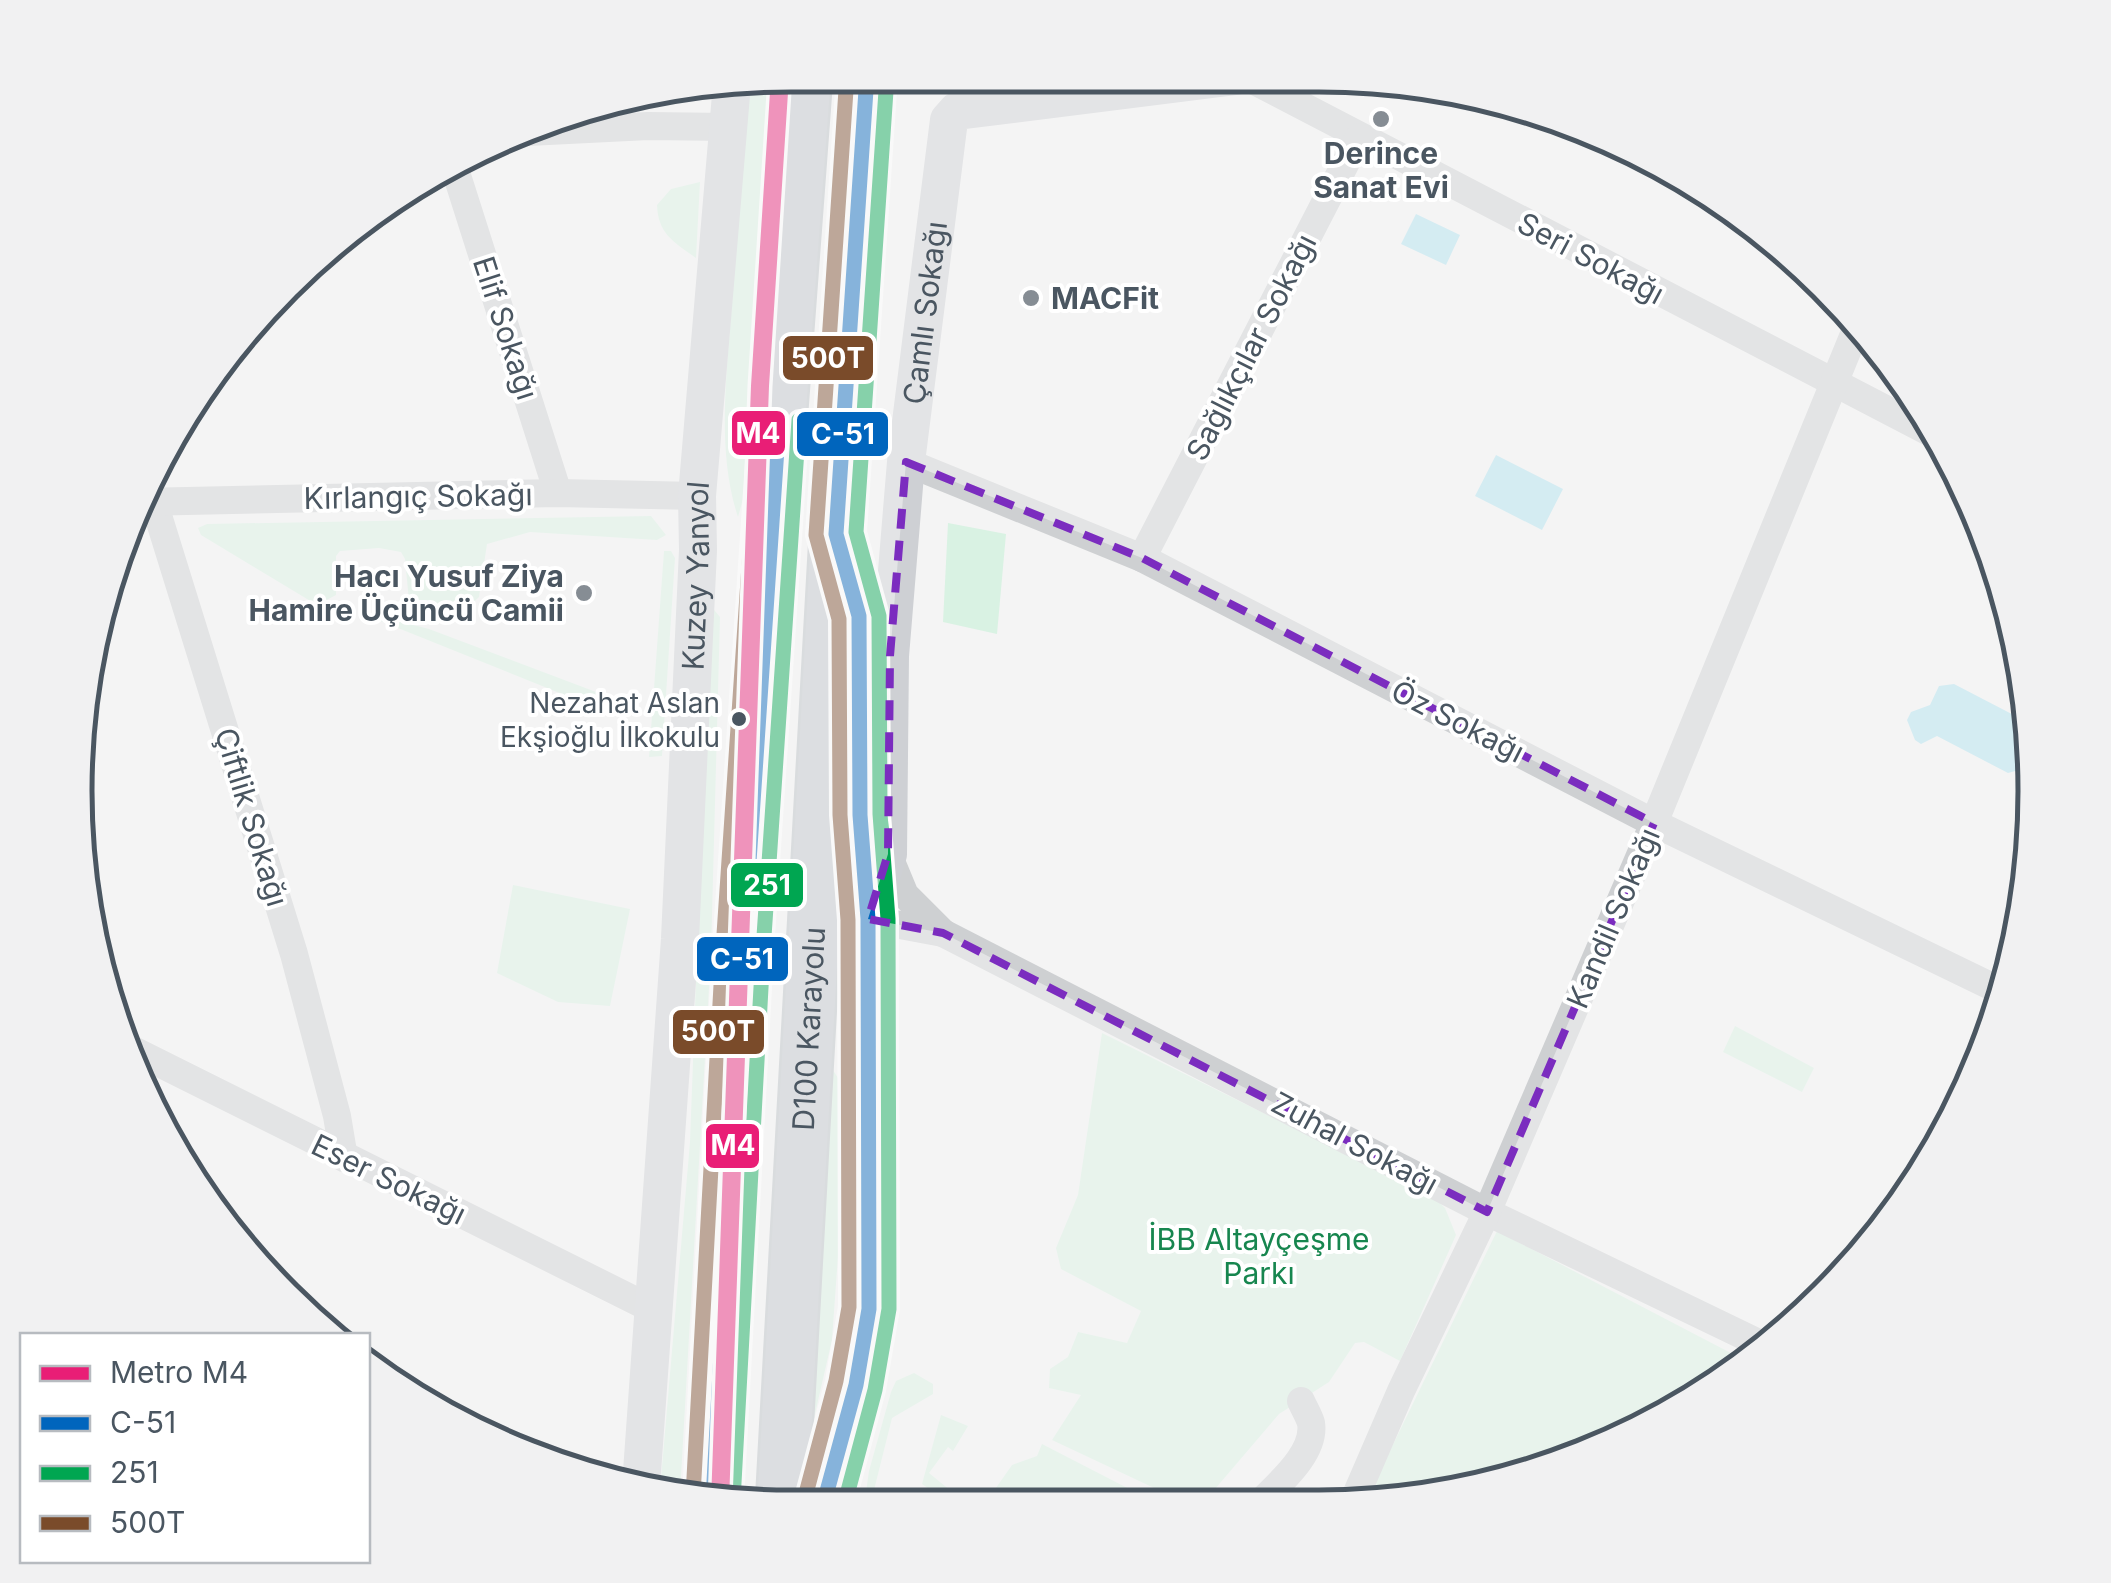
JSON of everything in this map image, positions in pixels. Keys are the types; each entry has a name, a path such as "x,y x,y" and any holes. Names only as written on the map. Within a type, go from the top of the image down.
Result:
{"highway":[{"path":"713,1486 753,786 805,92"},
{"name":"D100 Karayolu","path":"783,1490 836,534 866,92"},
{"path":"827,1490 856,1385 870,1309 868,918 860,814 859,616 836,534"}],"main road":[{"name":"Çamlı Sokağı","path":"868,918 888,854 890,656 906,462 952,114 1108,92"},
{"name":"Kuzey Yanyol","path":"642,1474 680,939 698,550 697,496 731,95"}],"street":[{"name":"Seri Sokağı","path":"1276,92 1915,425"},
{"path":"567,130 730,127"},
{"name":"Sağlıkçılar Sokağı","path":"1142,558 1360,136"},
{"name":"Elif Sokağı","path":"458,178 558,494"},
{"name":"Kandil Sokağı","path":"1359,1489 1401,1390 1487,1212 1654,823 1852,340"},
{"name":"Öz Sokağı","path":"906,462 1142,558 1654,823 1990,987"},
{"name":"Kırlangıç Sokağı","path":"160,494 697,496"},
{"name":"Çiftlik Sokağı","path":"152,510 294,954 337,1116 344,1158"},
{"name":"Zuhal Sokağı","path":"888,854 904,895 943,933"},
{"name":"Zuhal Sokağı","path":"868,918 943,933 1487,1212 1752,1340"},
{"name":"Eser Sokağı","path":"145,1056 654,1310"},
{"path":"1272,1490 1292,1469 1310,1437 1311,1424 1301,1401"}],"highlighted area":[{"path":"906,462 1142,558 1654,823 1487,1212 943,933 868,919 888,854 890,656"}],"green space":[{"path":"784,92 755,456 738,517 725,438 748,94"},
{"path":"700,182 696,258 664,230 657,205 671,189"},
{"path":"651,516 666,535 657,540 530,532 487,544 479,597 459,616 416,609 409,601 401,552 379,548 340,551 336,556 336,595 317,605 201,535 198,528 207,524"},
{"path":"948,523 1006,534 997,634 943,622"},
{"path":"664,551 671,551 675,558 662,756 649,757"},
{"path":"710,605 720,617 711,953 681,1482 661,1478 690,1142"},
{"path":"374,615 429,629 604,695 605,701 601,705 582,702 373,618"},
{"path":"513,885 630,909 610,1006 558,1002 497,973"},
{"path":"1735,1026 1814,1068 1802,1092 1723,1052"},
{"name":"İBB Altayçeşme Parkı","path":"1102,1033 1435,1198 1445,1208 1456,1235 1400,1361 1364,1342 1355,1343 1329,1382 1279,1414 1214,1490 1158,1490 1052,1440 1081,1395 1049,1388 1050,1369 1068,1357 1078,1332 1127,1343 1141,1311 1061,1269 1056,1248 1078,1195"},
{"path":"831,1067 845,1089 843,1186 832,1340 805,1457"},
{"path":"1497,1231 1734,1354 1629,1418 1544,1453 1456,1477 1372,1488"},
{"path":"914,1373 933,1384 933,1394 892,1418 874,1490 866,1490 869,1471 896,1381"},
{"path":"941,1415 968,1426 953,1451 948,1447 929,1473 950,1490 931,1490 922,1484"},
{"path":"1042,1444 1131,1490 994,1490 1012,1465 1037,1456"}],"water":[{"path":"1416,214 1460,235 1446,265 1401,244"},
{"path":"1496,455 1563,489 1542,530 1475,496"},
{"path":"1954,684 2014,715 2018,770 2008,773 1937,736 1921,744 1915,740 1907,720 1911,712 1930,705 1939,686"}],"metro line":[{"name":"M4","path":"721,1487 760,386 779,93"}],"transit line":[{"name":"500T","path":"807,1490 836,1381 849,1307 848,920 840,815 839,619 816,535 846,92"},
{"name":"C-51","path":"827,1490 856,1385 869,1309 868,919 860,815 859,616 836,534 866,92"},
{"name":"251","path":"848,1490 875,1390 889,1309 888,919 880,814 879,616 856,532 886,92"},
{"name":"500T","path":"694,1484 723,949 759,418"},
{"name":"C-51","path":"714,1486 743,950 779,419"},
{"name":"251","path":"734,1488 763,951 799,420"}],"place":[{"name":"Derince Sanat Evi","path":"1381,119"},
{"name":"MACFit","path":"1031,298"},
{"name":"Hacı Yusuf Ziya Hamire Üçüncü Camii","path":"584,593"},
{"name":"Nezahat Aslan Ekşioğlu İlkokulu","path":"739,719"}]}
